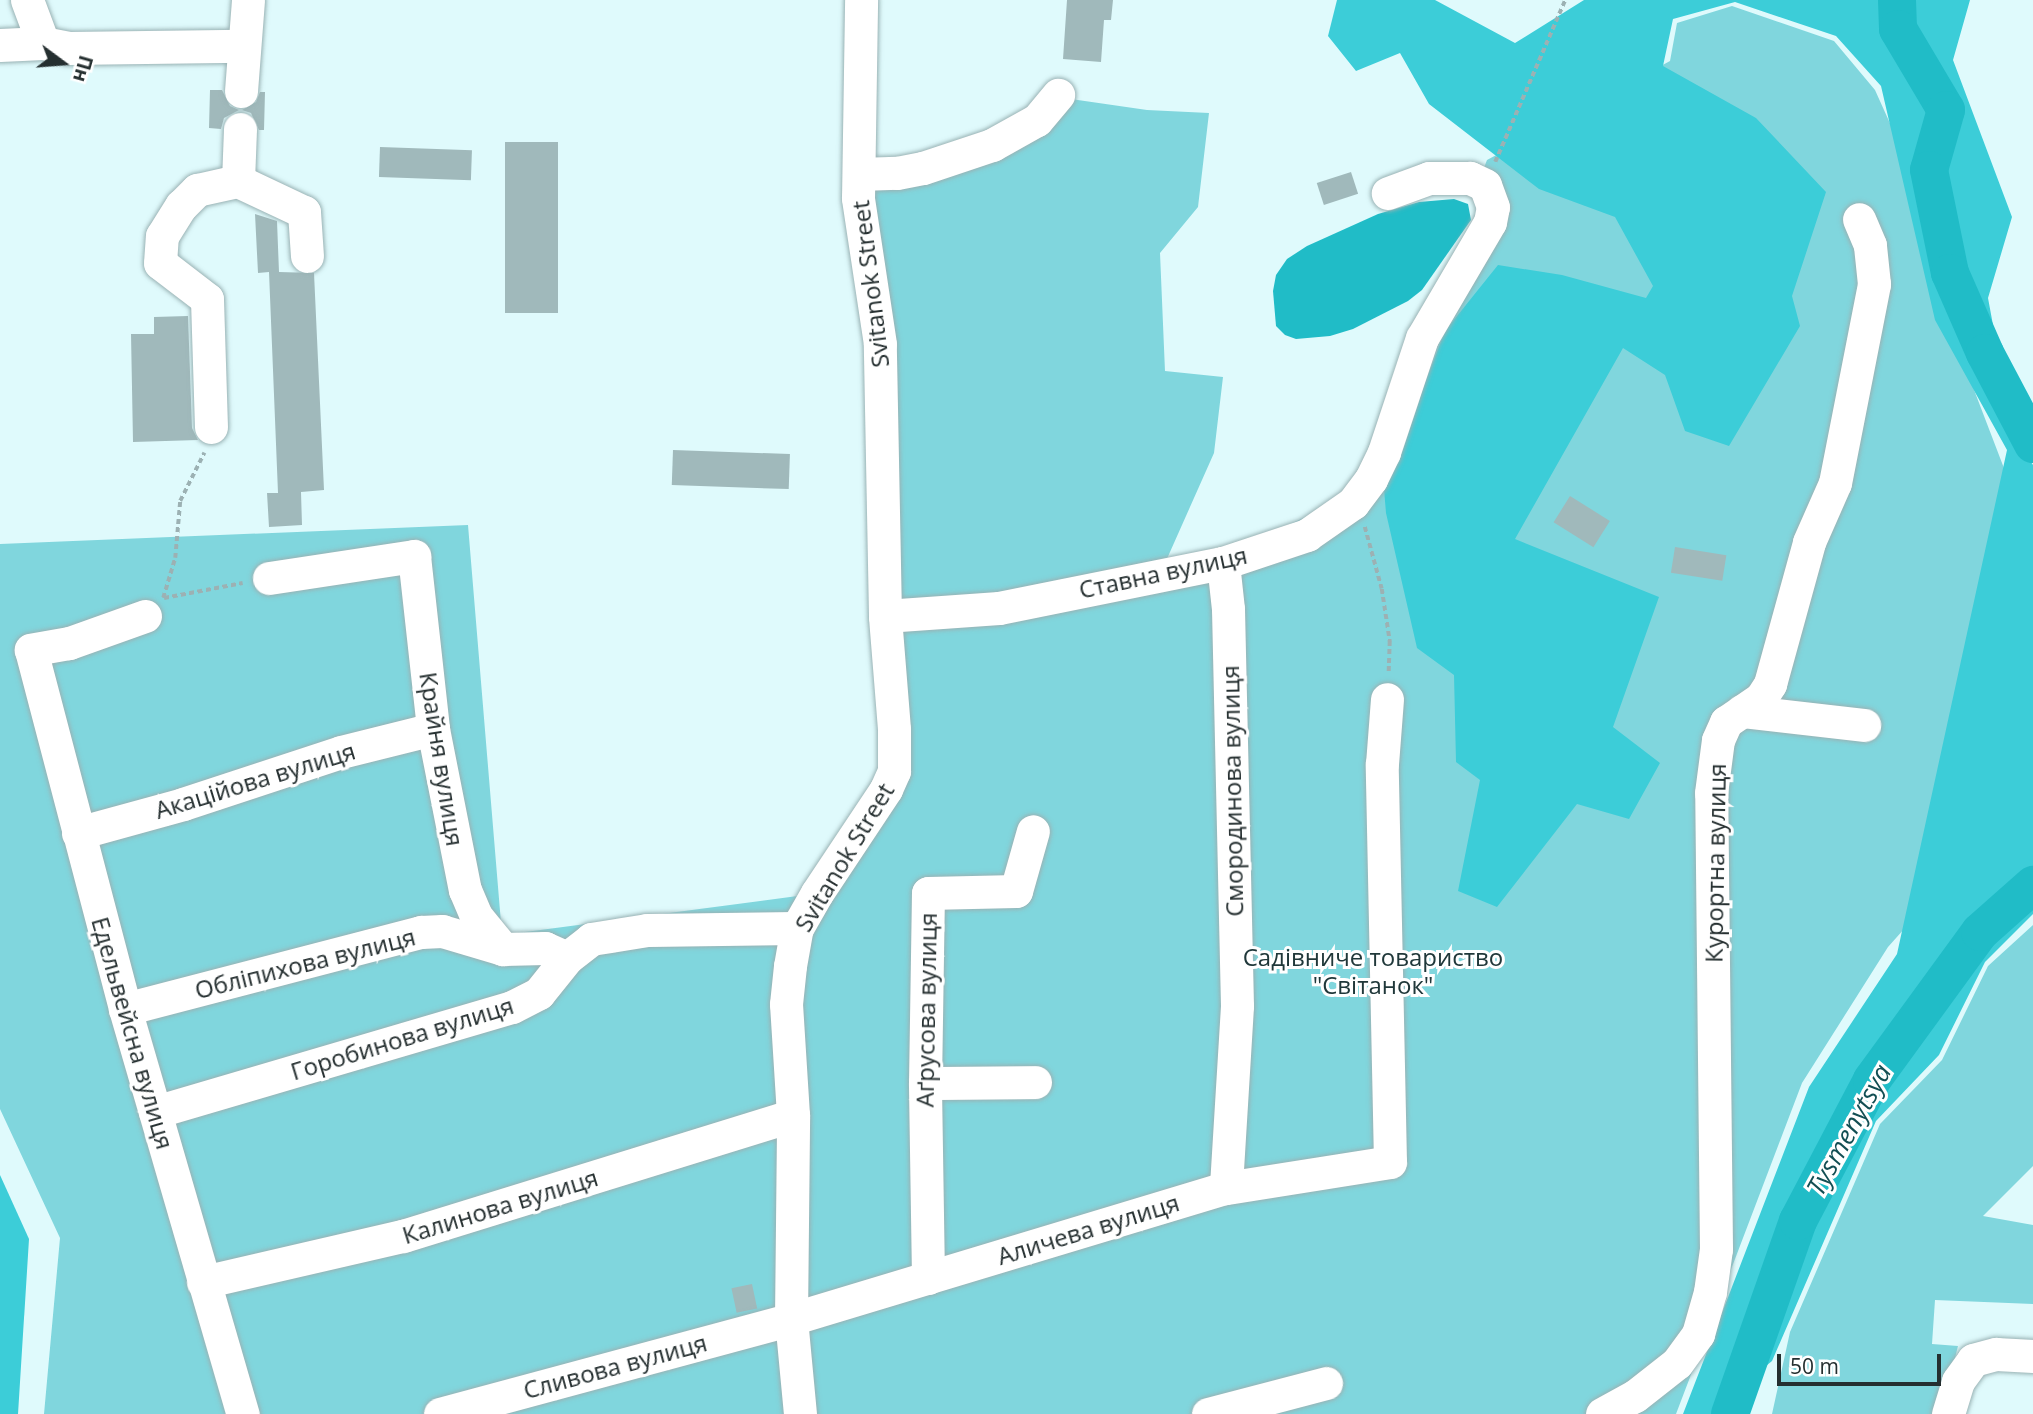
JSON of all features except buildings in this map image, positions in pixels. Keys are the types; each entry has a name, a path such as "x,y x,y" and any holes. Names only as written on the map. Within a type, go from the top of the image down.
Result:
{"street":[{"path":"27,0 43,43"},
{"path":"242,91 248,0"},
{"name":"Svitanok Street","path":"800,1414 791,1319 793,1115 786,1004 797,928 886,789 894,771 894,729 885,616 880,344 858,198 861,0"},
{"path":"0,45 43,43 68,48 243,46"},
{"path":"859,174 923,168 992,145 1037,120 1058,95"},
{"path":"239,181 240,129"},
{"path":"1388,193 1429,178 1470,178 1485,185"},
{"path":"211,427 207,299 160,263 162,236 181,206 197,190 239,181 304,212 307,256"},
{"name":"Ставна вулиця","path":"885,616 999,608 1223,563 1307,535 1353,503 1371,480 1384,452 1422,338 1490,222 1493,207 1485,185"},
{"name":"Курортна вулиця","path":"1602,1414 1635,1396 1678,1363 1698,1334 1710,1292 1716,1249 1711,793 1718,740 1726,722 1761,698 1770,684 1809,542 1835,483 1874,284 1870,246 1859,219"},
{"name":"Крайня вулиця","path":"269,578 414,556 433,729 465,890 476,916 503,949"},
{"name":"Смородинова вулиця","path":"1223,563 1228,609 1237,1006 1226,1188"},
{"name":"Едельвейсна вулиця","path":"154,607 69,643 31,650 125,1009 202,1282 243,1414"},
{"name":"Аличева вулиця","path":"791,1319 1226,1188 1390,1162 1382,764 1387,699"},
{"path":"1742,711 1864,725"},
{"name":"Акаційова вулиця","path":"78,833 195,800 341,752 433,729"},
{"name":"Аґрусова вулиця","path":"928,1278 925,1083 928,893 1016,891 1033,831"},
{"name":"Горобинова вулиця","path":"155,1112 512,1007 539,993 567,958 591,939 647,930 797,928"},
{"name":"Обліпихова вулиця","path":"125,1009 421,932 442,931 503,949 545,948 567,958"},
{"path":"925,1083 1035,1082"},
{"name":"Калинова вулиця","path":"202,1282 403,1237 793,1115"},
{"name":"Сливова вулиця","path":"440,1414 791,1319"},
{"path":"1948,1414 1958,1381 1973,1360 1996,1353 2033,1356"},
{"path":"1208,1414 1326,1383"}],"path":[{"path":"1485,185 1565,0"},
{"path":"154,607 175,558 180,501 204,456 211,427"},
{"path":"1353,503 1370,541 1382,590 1391,659 1387,699"},
{"path":"154,607 269,578"}],"green space":[{"name":"Садівниче товариство \"Світанок\"","path":"1732,6 1834,41 1875,90 1893,130 1932,280 2033,544 1979,845 1888,947 1802,1083 1676,1414 44,1414 60,1238 0,1109 0,544 468,525 502,935 805,895 882,771 872,186 1064,98 1147,110 1209,113 1198,207 1160,253 1165,371 1223,377 1214,453 1166,561 1226,554 1346,498 1484,216 1475,190 1487,160 1670,61 1677,23"},
{"path":"2033,925 2033,1166 1983,1216 2033,1225 2033,1304 1935,1300 1932,1344 1958,1346 1941,1414 1772,1414 1790,1332 1880,1124 1942,1060 1988,966"}],"shaded area":[{"path":"1337,0 1435,0 1515,43 1584,0 1970,0 1953,60 2012,217 1988,298 2013,433 2033,465 2033,914 1985,962 1939,1055 1876,1121 1772,1361 1726,1399 1719,1414 1683,1414 1809,1087 1897,954 2007,450 1935,320 1881,86 1836,36 1735,2 1673,19 1663,66 1756,118 1826,192 1792,296 1800,326 1729,446 1685,431 1665,375 1623,348 1515,539 1659,597 1613,727 1660,763 1629,819 1577,804 1497,907 1458,891 1480,780 1456,762 1454,675 1417,648 1386,513 1384,489 1445,331 1498,265 1562,275 1646,298 1653,286 1615,217 1539,189 1429,104 1400,53 1356,71 1328,36"},
{"path":"1454,199 1468,204 1471,220 1422,290 1408,301 1353,329 1330,336 1296,339 1285,335 1276,326 1273,291 1276,275 1287,259 1307,246 1378,214 1419,202"},
{"path":"0,1175 29,1239 18,1414 0,1414"}],"waterway":[{"name":"Tysmenytsya","path":"1897,0 1898,29 1946,110 1929,170 1950,273 1985,353 2033,444"},
{"name":"Tysmenytsya","path":"1730,1414 1798,1221 1872,1080 1980,932 2033,885"}]}
